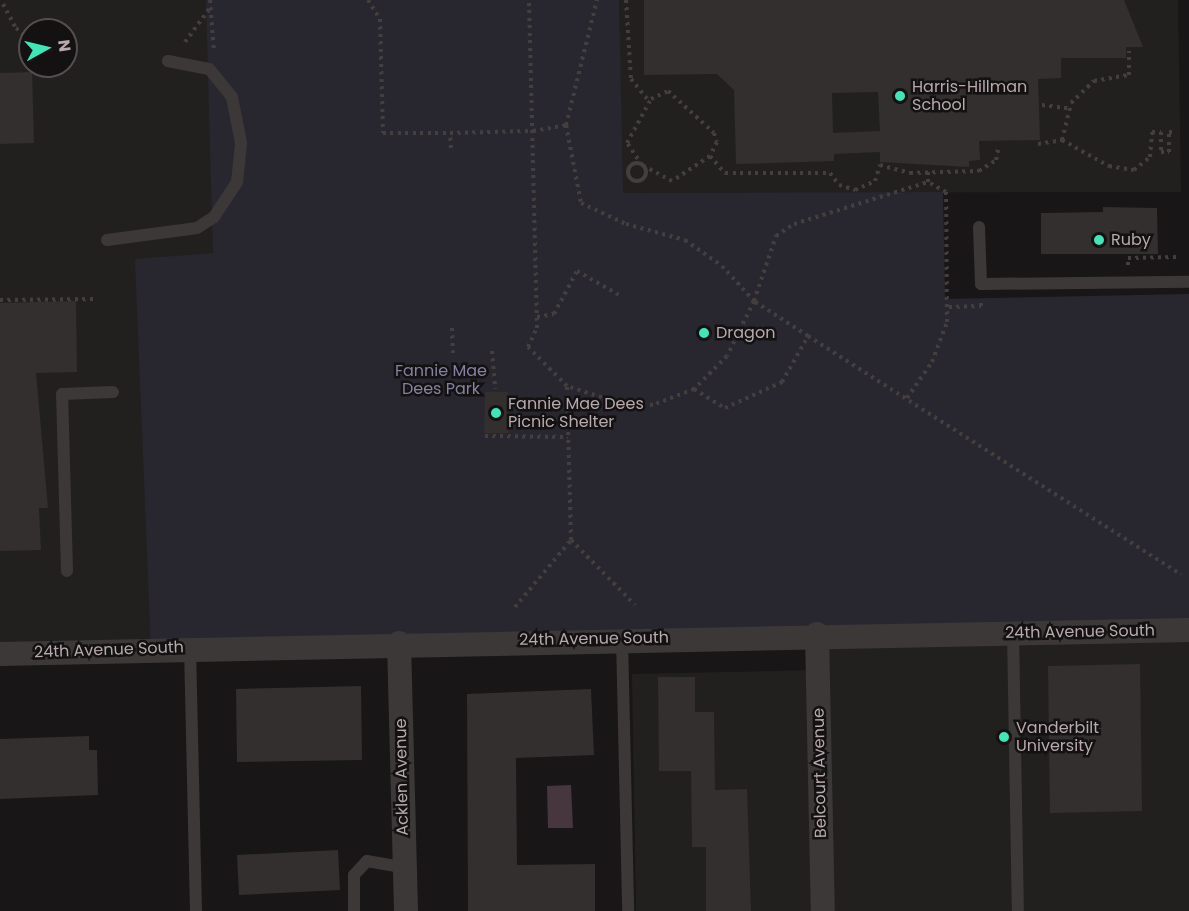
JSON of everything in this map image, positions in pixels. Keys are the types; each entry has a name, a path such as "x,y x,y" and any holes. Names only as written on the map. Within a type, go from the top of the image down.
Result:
{"street":[{"name":"24th Avenue South","path":"0,654 190,647 817,634 1189,630"},
{"name":"Belcourt Avenue","path":"817,634 823,911"},
{"name":"Acklen Avenue","path":"399,643 406,911"}],"lane":[{"path":"107,240 174,235 197,228 221,209 237,182 241,143 236,106 220,78 195,63 168,61"},
{"path":"980,227 981,284 1189,282"},
{"path":"67,572 62,394 113,392"},
{"path":"1013,632 1018,911"},
{"path":"622,639 628,911"},
{"path":"190,647 196,911"},
{"path":"354,911 354,875 367,861 405,868"}],"path":[{"path":"210,0 214,52"},
{"path":"368,0 380,19 383,134 533,131 566,125"},
{"path":"529,0 537,317 528,347 567,386 616,402 653,405 694,389 727,356 754,301 772,242 783,230 928,182 946,192 947,322 932,362 907,398"},
{"path":"597,0 566,125 581,203 626,224 685,240 722,266 754,301 1181,575"},
{"path":"626,0 631,79 649,101"},
{"path":"3,4 18,30"},
{"path":"185,42 211,7"},
{"path":"1062,140 1068,108 1094,81 1129,75 1129,51"},
{"path":"710,156 672,181 642,165 630,166 630,179 644,178 642,165 627,139 649,101 671,93 714,133 710,156"},
{"path":"1042,105 1068,108"},
{"path":"1038,144 1062,140 1109,166 1134,170 1150,157 1152,132 1161,132 1161,152 1169,152 1169,132 1175,132"},
{"path":"450,133 451,148"},
{"path":"710,156 725,173 830,173 850,190 870,186 880,165 928,172 984,170 996,160 999,145"},
{"path":"928,172 928,182"},
{"path":"1154,257 1177,257"},
{"path":"537,317 554,314 577,271 618,295"},
{"path":"0,300 97,299"},
{"path":"452,328 453,353"},
{"path":"694,389 725,408 782,382 808,336"},
{"path":"492,351 495,389"},
{"path":"515,607 571,540 567,386"},
{"path":"485,436 568,437"},
{"path":"571,540 635,605"}],"shaded area":[{"path":"0,0 321,0 345,644 0,655"},
{"name":"Harris-Hillman School","path":"619,0 1178,0 1181,192 622,193"},
{"name":"Vanderbilt University","path":"1189,630 1189,911 636,911 632,674 817,670 817,634"},
{"path":"571,785 573,828 548,828 547,786"}],"green space":[{"name":"Fannie Mae Dees Park","path":"206,0 619,0 623,193 943,192 945,299 1189,294 1189,630 151,648 135,259 213,253"}],"building":[{"path":"644,0 1124,0 1143,47 1126,47 1126,58 1061,58 1061,78 1038,79 1040,140 979,141 980,160 969,161 969,167 880,162 880,152 834,154 834,161 736,164 734,90 717,74 644,75","holes":["878,92 880,131 833,133 832,93"]},
{"path":"18,72 18,78 32,78 34,143 0,144 0,73"},
{"name":"Ruby","path":"1103,207 1157,208 1158,254 1041,254 1041,213 1103,212"},
{"path":"76,301 77,372 36,373 48,508 39,508 41,550 0,551 0,303"},
{"name":"Fannie Mae Dees Picnic Shelter","path":"485,392 508,392 508,433 484,433"},
{"path":"1140,664 1142,811 1050,813 1048,666"},
{"path":"658,677 695,677 695,712 714,712 715,790 747,789 751,911 706,911 706,847 692,847 691,771 659,771"},
{"path":"361,686 362,760 237,762 236,689"},
{"path":"591,689 594,755 516,758 517,865 595,864 595,911 468,911 467,694"},
{"path":"89,736 89,750 97,750 98,795 0,799 0,739"},
{"path":"338,850 340,890 239,895 237,855"}],"place":[{"name":"Harris-Hillman School","path":"900,96"},
{"name":"Ruby","path":"1099,240"},
{"name":"Dragon","path":"704,333"},
{"name":"Fannie Mae Dees Picnic Shelter","path":"496,413"},
{"name":"Vanderbilt University","path":"1004,737"}]}
